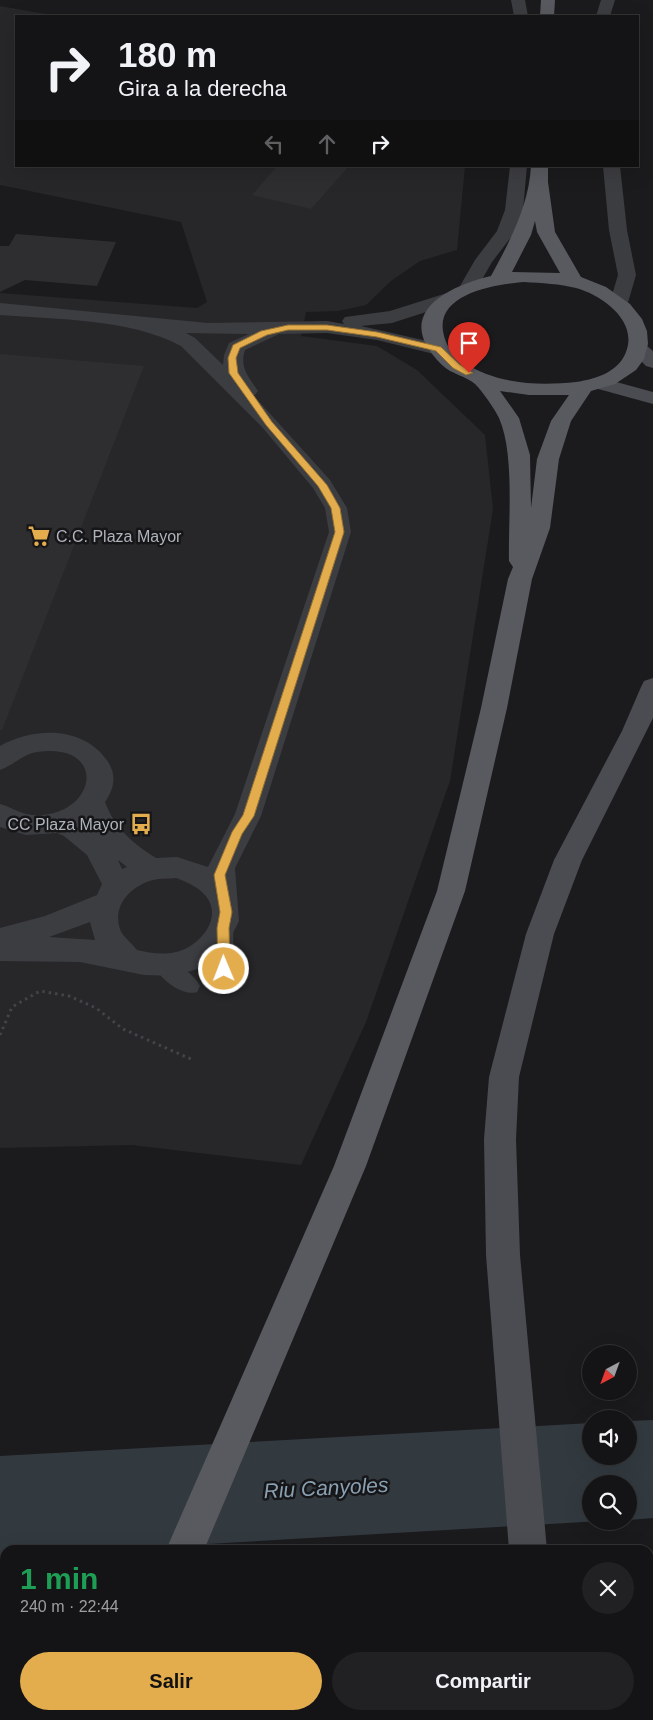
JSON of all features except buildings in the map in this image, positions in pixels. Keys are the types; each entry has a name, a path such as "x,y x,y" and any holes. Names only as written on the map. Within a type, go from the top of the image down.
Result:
{"main road":[{"path":"547,15 548,0"},
{"path":"499,278 522,235 539,174"},
{"path":"539,174 546,232 574,282"},
{"path":"533,276 574,282 599,290 620,302 634,317 642,333 647,356 632,363 618,374 591,385 550,391 515,388 482,380 456,366 438,349 432,331 435,314 447,299 469,286 499,278 533,276"},
{"path":"482,380 508,418 519,454 520,579"},
{"path":"187,1545 350,1166 451,891 494,708 520,579 538,528 548,459 561,420 591,385"}],"street":[{"path":"518,0 521,15"},
{"path":"603,15 608,0"},
{"path":"469,286 484,260 506,232 514,210 520,167"},
{"path":"611,167 618,230 627,275 620,302"},
{"path":"86,316 125,315 225,325 365,320 410,312 447,299"},
{"path":"0,309 86,316 131,324 175,335 188,342 269,423 322,485 336,508 340,532 248,816 238,832 221,868 222,897 226,912 223,928 215,942 200,954 183,962 164,966 144,964 126,958 80,950 0,949"},
{"path":"131,324 288,328 327,327 377,334 438,349"},
{"path":"203,358 204,337 225,325"},
{"path":"269,423 234,373 232,358 236,347 249,339 288,328"},
{"path":"591,385 653,398"},
{"path":"528,1545 502,1255 500,1149 504,1076 540,934 568,860 636,731 653,687"},
{"path":"0,760 16,749 30,744 59,742 73,745 84,751 99,769 101,779 98,791 92,802 73,817 61,822 44,826 27,825 11,821 0,814"},
{"path":"92,802 95,813 114,840 131,857 151,868"},
{"path":"61,822 84,834 94,842 101,853 111,894 102,918 104,933 112,947 126,958"},
{"path":"0,940 58,924 111,894 138,872 151,868 181,867 194,864 238,832"},
{"path":"181,867 198,873 213,883 222,897"}],"lane":[{"path":"223,928 224,969"},
{"path":"164,966 190,986"}],"path":[{"path":"0,1035 12,1007 40,991 69,996 96,1008 123,1029 191,1059"}],"shaded area":[{"path":"0,6 51,15 15,15 15,167 465,167 457,250 420,261 391,281 366,305 338,311 306,312 301,336 377,346 417,370 485,435 493,509 450,781 366,1022 301,1165 132,1145 0,1148 0,293 197,308 207,302 181,222 0,185"}],"waterway":[{"name":"Riu Canyoles","path":"0,1506 653,1469"}],"place":[{"name":"C.C. Plaza Mayor","path":"39,536"},
{"name":"CC Plaza Mayor","path":"141,824"}],"route":[{"path":"224,969 223,928 226,912 222,897 221,868 238,832 248,816 340,532 336,508 322,485 269,423 234,373 232,358 236,347 264,333 306,326 327,327 377,334 438,349 456,366 469,373"}]}
